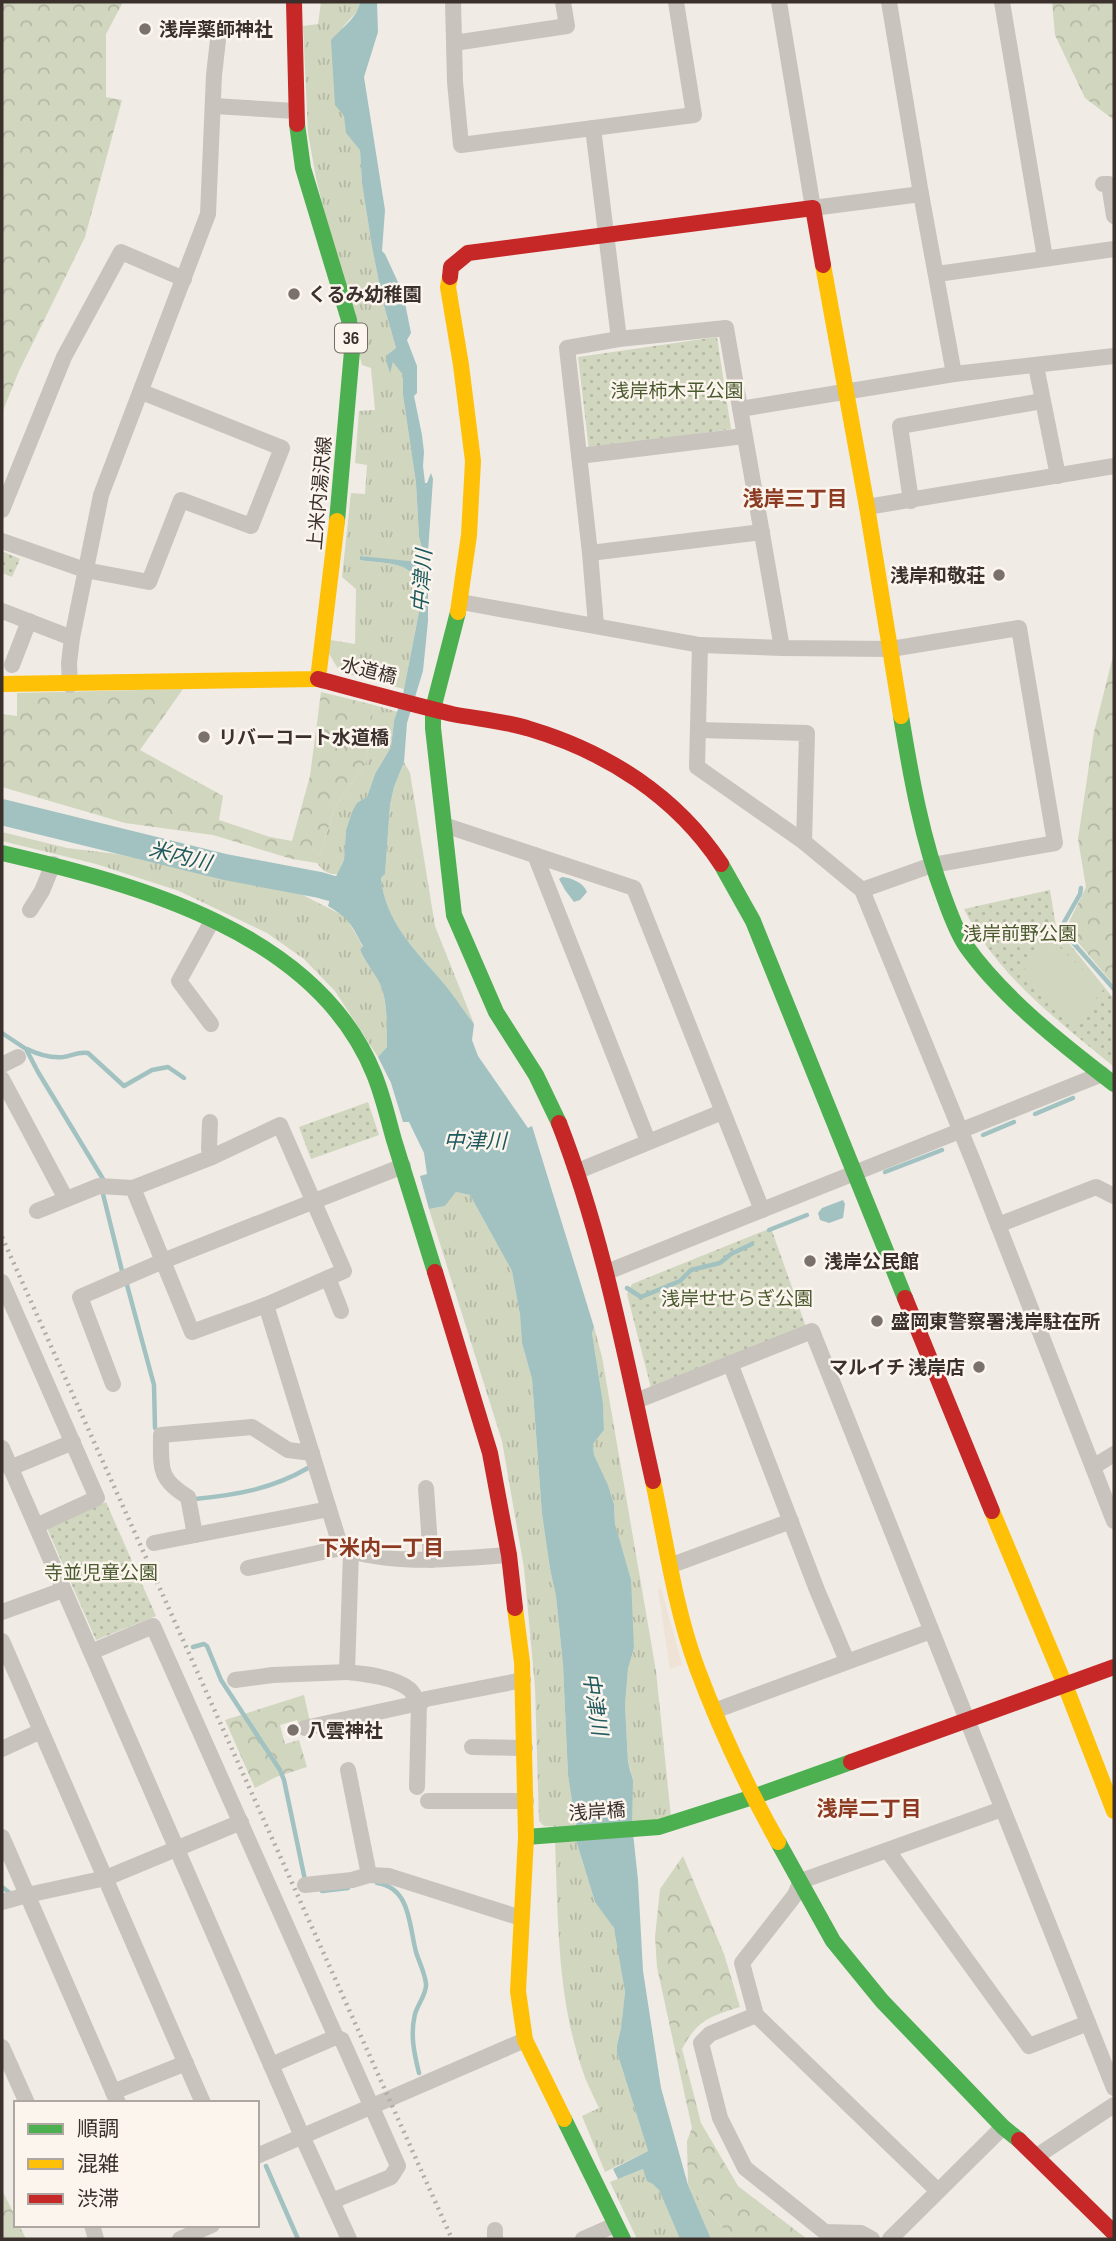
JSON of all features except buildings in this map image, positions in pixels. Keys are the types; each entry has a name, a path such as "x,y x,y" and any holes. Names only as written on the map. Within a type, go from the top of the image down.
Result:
{"street":[{"name":"上米内湯沢線","path":"294,2 295,111 303,168 349,320 352,351 342,479 318,679"},
{"path":"453,2 455,82 461,145 694,115 676,2"},
{"path":"454,43 567,26 563,2"},
{"path":"779,2 910,772 932,865 953,920 965,944 980,963 1000,986 1067,1048 1108,1079"},
{"path":"889,2 954,374"},
{"path":"1002,2 1045,258"},
{"path":"71,685 69,663 72,638 101,495 208,214 218,40"},
{"path":"214,106 295,111"},
{"path":"593,128 619,339"},
{"path":"1103,184 1109,184 1114,216"},
{"path":"921,194 468,253 451,267 448,287 461,365 472,461 469,535 461,602 433,709 433,728 454,915 496,1012 553,1107 578,1171 607,1272 683,1619 714,1711 753,1797 834,1941 856,1971 1003,2127 1037,2156 1114,2233"},
{"path":"937,274 1114,249"},
{"path":"2,510 65,357 121,252 184,279"},
{"path":"596,625 567,348 619,339 726,328 782,648"},
{"path":"740,409 954,374 1114,356"},
{"path":"1037,366 1058,476"},
{"path":"2,541 85,570 149,582 181,500 251,526 282,448 142,392"},
{"path":"911,501 900,426 1042,401"},
{"path":"579,456 744,436"},
{"path":"867,507 1114,467"},
{"path":"590,553 762,532"},
{"path":"461,602 700,645 891,649 1018,628 1055,843 932,865 862,890"},
{"path":"2,611 72,638"},
{"path":"12,665 29,621"},
{"path":"700,645 697,767 804,842 862,890 998,1224 1114,1521"},
{"path":"2,684 318,679"},
{"name":"水道橋","path":"318,679 433,709 528,729 588,752 645,784 673,806 696,829 718,859 753,920 1114,1811"},
{"path":"698,730 807,733 804,842"},
{"path":"444,825 634,888 762,1210"},
{"path":"2,853 53,864 173,901 249,939 285,963 336,1011 374,1074 490,1452 509,1555 523,1680 526,1801 533,1837 521,1918 518,1991 525,2040 623,2239"},
{"path":"535,855 648,1141"},
{"path":"30,910 43,891 53,864"},
{"path":"211,1024 179,981 212,921"},
{"path":"2,1065 18,1057"},
{"path":"2,1079 66,1199"},
{"path":"607,1272 960,1131 1108,1079"},
{"path":"578,1171 722,1112"},
{"path":"211,1122 209,1149 212,1157"},
{"path":"37,1211 99,1186 133,1188 212,1157 280,1125 344,1271 266,1305 192,1332 133,1188"},
{"path":"113,1384 80,1297 163,1261 403,1166"},
{"path":"998,1224 1096,1187 1114,1196"},
{"path":"328,1278 341,1311"},
{"path":"2,1282 97,1498 36,1526"},
{"path":"266,1305 329,1509 346,1550 347,1672"},
{"path":"636,1401 812,1331 1114,2088"},
{"path":"730,1363 847,1661"},
{"path":"195,1535 188,1497 171,1486 161,1468 161,1435 252,1427 288,1450 312,1453"},
{"path":"10,1468 73,1442"},
{"path":"2,1448 349,2239"},
{"path":"1093,1467 1114,1454"},
{"path":"426,1488 431,1560"},
{"path":"154,1543 329,1509"},
{"path":"672,1565 791,1521"},
{"path":"248,1568 346,1550 407,1560 509,1555"},
{"path":"2,1612 63,1590"},
{"path":"91,1652 153,1626 336,2037 342,2040 372,2105 398,2166 391,2177 332,2201"},
{"path":"714,1711 931,1631"},
{"path":"2,1641 202,2101"},
{"name":"浅岸橋","path":"533,1837 659,1828 753,1797 1114,1667"},
{"path":"235,1680 273,1675 347,1672 391,1680 409,1689 419,1703 417,1787"},
{"path":"305,1728 419,1703 426,1699 523,1680"},
{"path":"2,1749 41,1731"},
{"path":"472,1747 525,1748"},
{"path":"348,1770 369,1875"},
{"path":"429,1801 526,1801"},
{"path":"937,2190 756,2015 742,1963 795,1895 801,1881 1002,1809"},
{"path":"2,1902 106,1878 241,1822"},
{"path":"2,1837 116,2097 186,2063"},
{"path":"888,1851 1029,2046 1088,2023"},
{"path":"305,1885 352,1880 369,1875 389,1876 521,1918"},
{"path":"756,2015 710,2034 701,2043 720,2118 745,2168 825,2232 861,2233 872,2239"},
{"path":"271,2065 336,2037"},
{"path":"259,2155 525,2040"},
{"path":"2,2047 26,2101"},
{"path":"1037,2156 1114,2105"},
{"path":"890,2239 1003,2127"},
{"path":"180,2239 207,2227"},
{"path":"581,2239 608,2228"}],"green space":[{"path":"2,2 123,2 106,34 106,97 122,100 85,237 19,371 2,413"},
{"path":"321,2 360,2 359,9 343,27 346,133 360,149 362,183 372,247 396,348 387,355 392,366 393,361 403,375 403,395 416,483 419,537 425,559 404,561 361,556 360,560 397,565 414,576 417,576 418,570 421,569 424,578 419,583 422,596 404,689 340,672 328,652 330,640 355,644 356,589 342,577 351,493 365,494 367,465 355,463 359,411 375,410 371,368 362,365 316,178 308,133 303,26 318,24"},
{"path":"1052,2 1114,2 1114,120 1085,98 1055,35"},
{"name":"浅岸柿木平公園","path":"717,337 731,429 589,450 578,357"},
{"path":"2,551 20,559 12,577 2,573"},
{"path":"1114,652 1114,985 1066,928 1086,887 1078,839 1094,732"},
{"path":"183,689 140,750 223,796 219,820 270,837 292,841 310,776 321,692 374,705 366,763 335,807 317,863 292,859 213,835 125,823 2,787 2,714 17,716 17,693"},
{"path":"374,705 398,712 394,721 391,747 375,774 367,797 352,813 346,830 344,860 337,874 331,874 317,863 335,807 366,763"},
{"path":"404,762 410,773 435,926 474,1024 403,934 388,908 381,878 385,874 390,805"},
{"path":"2,832 67,848 117,854 190,869 221,879 295,891 346,917 363,947 360,950 362,954 382,988 387,1047 378,1057 335,991 304,959 267,933 179,891 96,864 2,841"},
{"name":"浅岸前野公園","path":"1050,890 1056,927 1114,999 1114,1067 1011,976 993,955 964,909"},
{"path":"1051,939 1104,989 1075,1023 1020,974"},
{"path":"368,1102 379,1135 311,1159 299,1127"},
{"path":"456,1192 470,1195 512,1271 522,1343 532,1379 542,1514 556,1596 563,1665 568,1775 576,1828 544,1826 539,1821 535,1687 524,1568 502,1441 429,1209 445,1206"},
{"name":"浅岸せせらぎ公園","path":"771,1228 806,1327 651,1388 627,1294 632,1284"},
{"path":"594,1327 602,1357 656,1671 671,1817 632,1824 631,1771 628,1762 625,1705 628,1669 634,1648 614,1504 594,1455 593,1444 604,1430 603,1403 592,1332"},
{"name":"寺並児童公園","path":"106,1502 156,1616 96,1640 47,1528"},
{"path":"304,1695 310,1722 299,1724 297,1720 280,1725 285,1744 299,1740 307,1767 276,1777 255,1788 225,1720"},
{"path":"555,1840 576,1840 595,1902 611,1922 616,1934 625,1992 617,2052 648,2151 605,2172 582,2116 599,2108 582,2069 563,1985"},
{"path":"683,1856 724,1954 740,2007 721,2013 699,2025 682,2049 701,2123 738,2186 807,2239 732,2239 688,2185 687,2141 692,2128 657,1967 655,1937 660,1889"},
{"path":"643,2169 659,2190 680,2239 637,2239 610,2182"},
{"path":"688,2185 732,2239 711,2239"},
{"path":"2,2190 14,2214 14,2227 20,2227 26,2239 2,2239"}],"shaded area":[{"path":"661,1588 682,1665 670,1669 658,1589"}],"water":[{"name":"中津川","path":"360,2 377,2 378,32 364,77 385,210 382,251 403,293 411,333 407,340 417,366 417,393 414,396 422,435 425,483 431,473 433,479 428,552 428,621 423,671 407,723 404,762 390,805 385,874 381,878 388,908 395,921 474,1024 472,1040 478,1056 528,1128 532,1126 594,1327 592,1333 603,1403 604,1430 593,1444 594,1455 614,1504 615,1524 631,1580 634,1648 628,1669 625,1705 628,1762 633,1781 632,1824 643,1971 661,2088 688,2185 711,2239 680,2239 659,2190 647,2181 643,2169 618,2179 613,2169 648,2151 617,2052 625,1992 614,1928 595,1902 576,1840 576,1817 568,1775 563,1665 556,1596 542,1514 532,1379 522,1343 512,1271 470,1195 456,1192 445,1206 429,1209 420,1176 427,1174 424,1153 409,1122 403,1122 391,1083 378,1057 387,1047 382,988 360,950 363,946 352,927 328,906 344,860 346,830 352,812 357,803 367,797 375,774 391,747 394,721 403,694 422,596 419,583 424,578 421,569 417,576 414,576 404,568 360,560 360,556 419,562 425,559 419,537 416,483 403,395 403,375 393,362 390,373 386,360 387,355 396,348 372,247 360,150 346,133 344,116 335,105 331,40 353,18"},
{"path":"562,877 583,886 587,892 580,900 574,902 559,879"},
{"path":"843,1200 843,1218 829,1223 820,1220 818,1213 822,1208"}],"waterway":[{"name":"米内川","path":"2,812 225,867 335,889 361,888"},
{"path":"1081,888 1062,926 1068,937 1114,989"},
{"path":"2,1033 26,1049 103,1179"},
{"path":"27,1049 54,1057 88,1053 124,1086 152,1070 168,1067 184,1078"},
{"path":"1035,1114 1073,1098"},
{"path":"983,1135 1014,1122"},
{"path":"885,1172 942,1150"},
{"path":"103,1194 122,1271"},
{"path":"769,1230 807,1215"},
{"path":"627,1288 641,1297 680,1281 691,1270 720,1263 731,1254 752,1244"},
{"path":"127,1285 154,1385 155,1428"},
{"path":"195,1499 253,1490 308,1468"},
{"path":"193,1647 204,1644 207,1646 221,1680 280,1770 305,1880"},
{"path":"377,1883 396,1892 407,1910 425,1980 426,1987 415,2014 413,2029 419,2073"},
{"path":"2,1887 11,1894"},
{"path":"322,1891 348,1888"},
{"path":"266,2166 298,2239"}],"railway":[{"path":"2,1237 452,2239"}],"traffic: fast":[{"path":"297,124 303,168 349,320 352,351 337,521"},
{"path":"458,612 433,709 454,915 496,1012 536,1075 559,1123"},
{"path":"901,716 929,853 962,940 1016,1002 1114,1084"},
{"path":"2,853 109,881 164,899 217,922 267,950 311,984 347,1025 374,1074 435,1272"},
{"path":"721,864 753,921 905,1298"},
{"path":"526,1837 659,1827 851,1762"},
{"path":"778,1842 833,1941 882,2001 1003,2127 1019,2140"},
{"path":"564,2119 623,2239"}],"traffic: slow":[{"path":"823,265 867,507 901,716"},
{"path":"450,277 448,287 473,461 469,535 458,612"},
{"path":"2,684 318,679 337,521"},
{"path":"653,1481 689,1645 734,1756 778,1842"},
{"path":"992,1511 1114,1811"},
{"path":"515,1608 522,1662 526,1837 518,1991 525,2040 564,2119"}],"traffic: jam":[{"path":"294,2 297,124"},
{"path":"450,277 451,267 468,253 813,208 823,265"},
{"path":"318,679 452,714 521,726 586,750 638,780 661,797 683,817 721,864"},
{"path":"559,1123 589,1211 601,1256 653,1481"},
{"path":"435,1272 490,1453 509,1555 515,1608"},
{"path":"905,1298 992,1511"},
{"path":"851,1762 1114,1667"},
{"path":"1019,2140 1114,2233"}],"place":[{"name":"浅岸薬師神社","path":"145,29"},
{"name":"くるみ幼稚園","path":"294,294"},
{"name":"浅岸和敬荘","path":"999,575"},
{"name":"リバーコート水道橋","path":"204,737"},
{"name":"浅岸公民館","path":"810,1261"},
{"name":"盛岡東警察署浅岸駐在所","path":"877,1321"},
{"name":"マルイチ 浅岸店","path":"979,1367"},
{"name":"八雲神社","path":"293,1730"}],"district":[{"name":"浅岸三丁目","path":"795,499"},
{"name":"下米内一丁目","path":"381,1548"},
{"name":"浅岸二丁目","path":"869,1809"}]}
